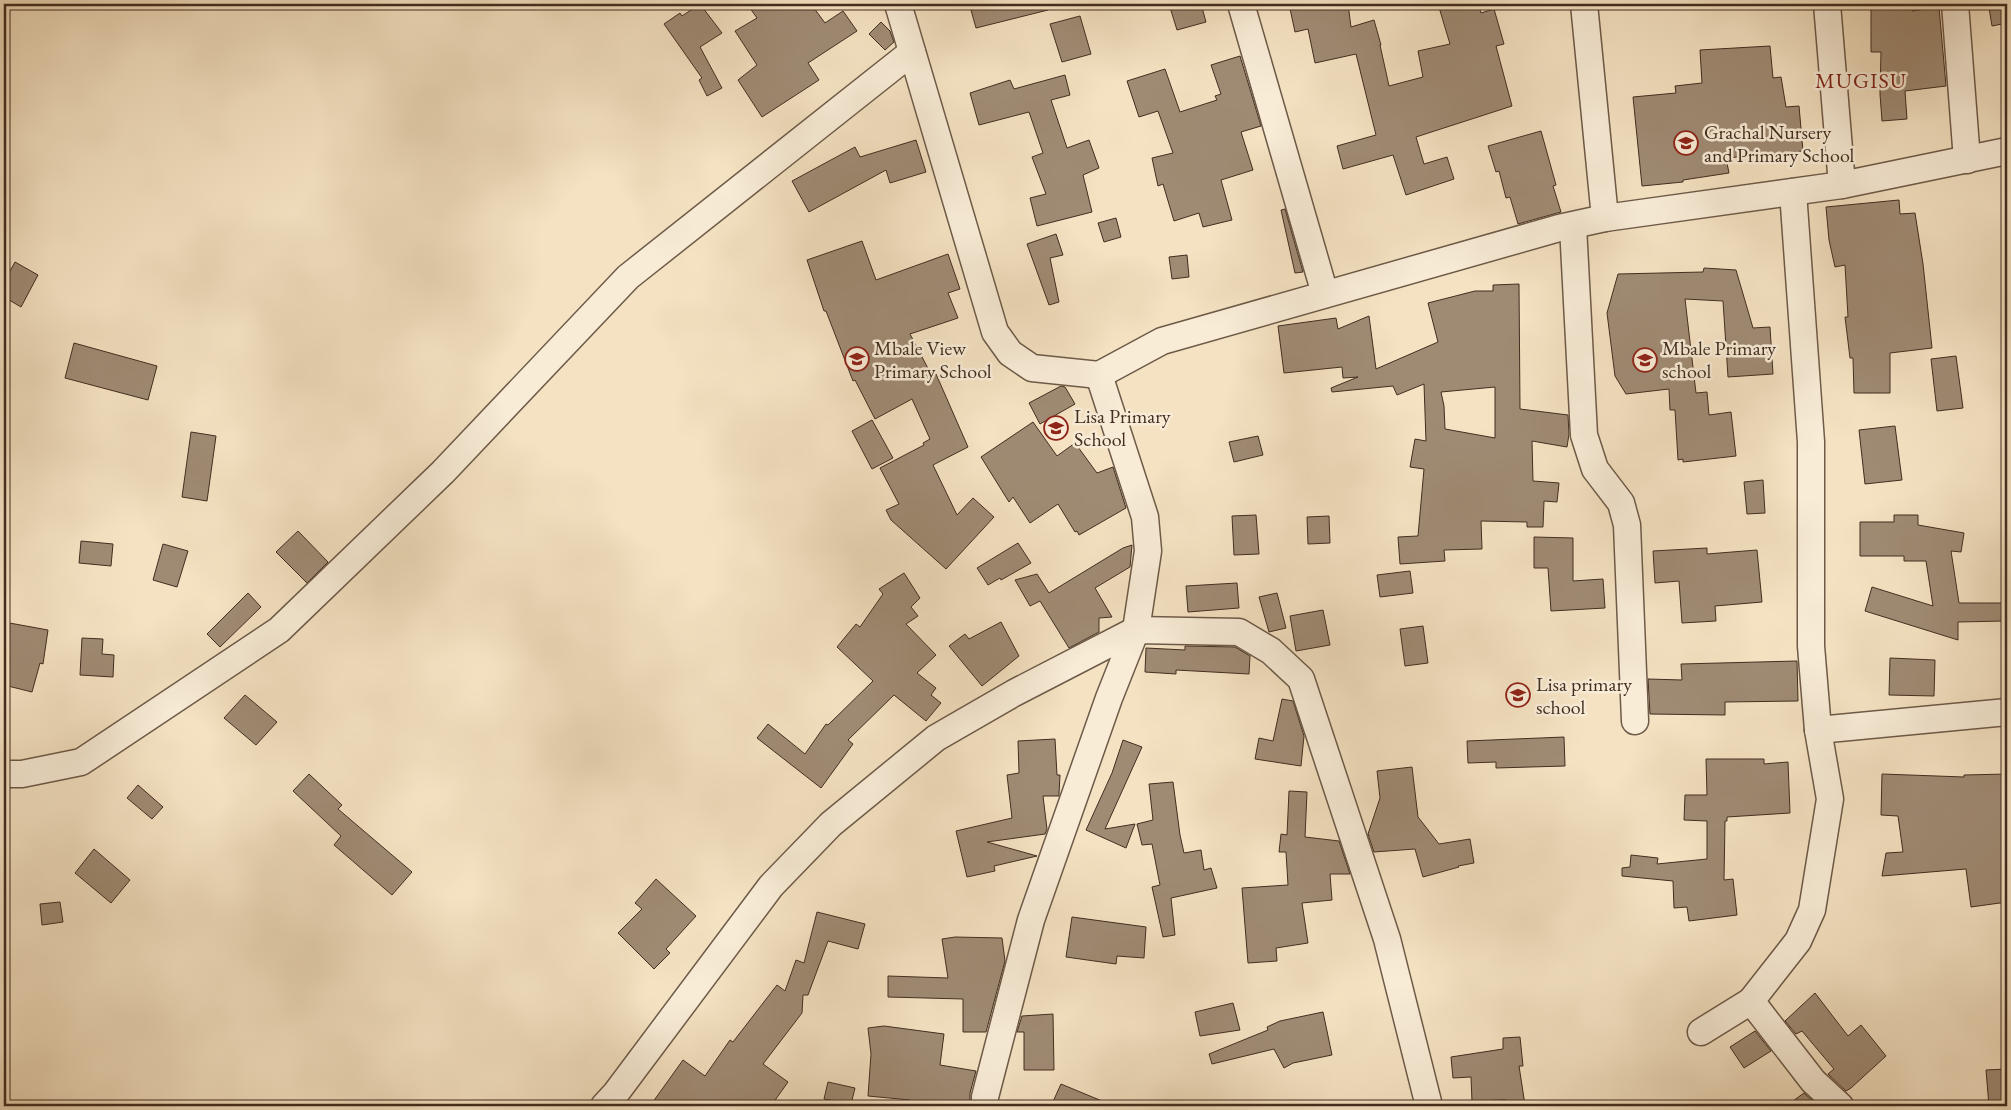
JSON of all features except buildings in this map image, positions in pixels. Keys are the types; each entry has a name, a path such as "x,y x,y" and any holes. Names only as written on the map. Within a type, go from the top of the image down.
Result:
{"street":[{"path":"898,4 995,332 1010,353 1032,368 1099,374 1162,341 1559,228 1605,218 1842,185 2007,151"},
{"path":"1241,4 1325,294"},
{"path":"1584,4 1605,218"},
{"path":"1827,4 1842,185"},
{"path":"1955,4 1967,160"},
{"path":"4,774 22,774 81,762 279,630 443,472 628,277 912,52"},
{"path":"1701,1032 1751,1001 1798,941 1812,910 1830,799 1818,730 1812,646 1811,442 1793,192"},
{"path":"1573,226 1584,435 1595,469 1621,503 1627,525 1635,721"},
{"path":"985,1106 985,1097 1031,920 1109,698 1136,630 1148,551 1145,517 1099,374"},
{"path":"604,1106 622,1085 771,886 831,824 936,738 1014,693 1136,630 1238,632 1271,651 1301,679 1387,939 1429,1106"},
{"path":"1818,730 2007,712"},
{"path":"1751,1001 1813,1081 1840,1106"}],"place":[{"name":"Grachal Nursery and Primary School","path":"1686,143"},
{"name":"Mbale View Primary School","path":"857,359"},
{"name":"Mbale Primary school","path":"1645,360"},
{"name":"Lisa Primary School","path":"1056,428"},
{"name":"Lisa primary school","path":"1518,695"}],"district":[{"name":"MUGISU","path":"1861,80"}]}
